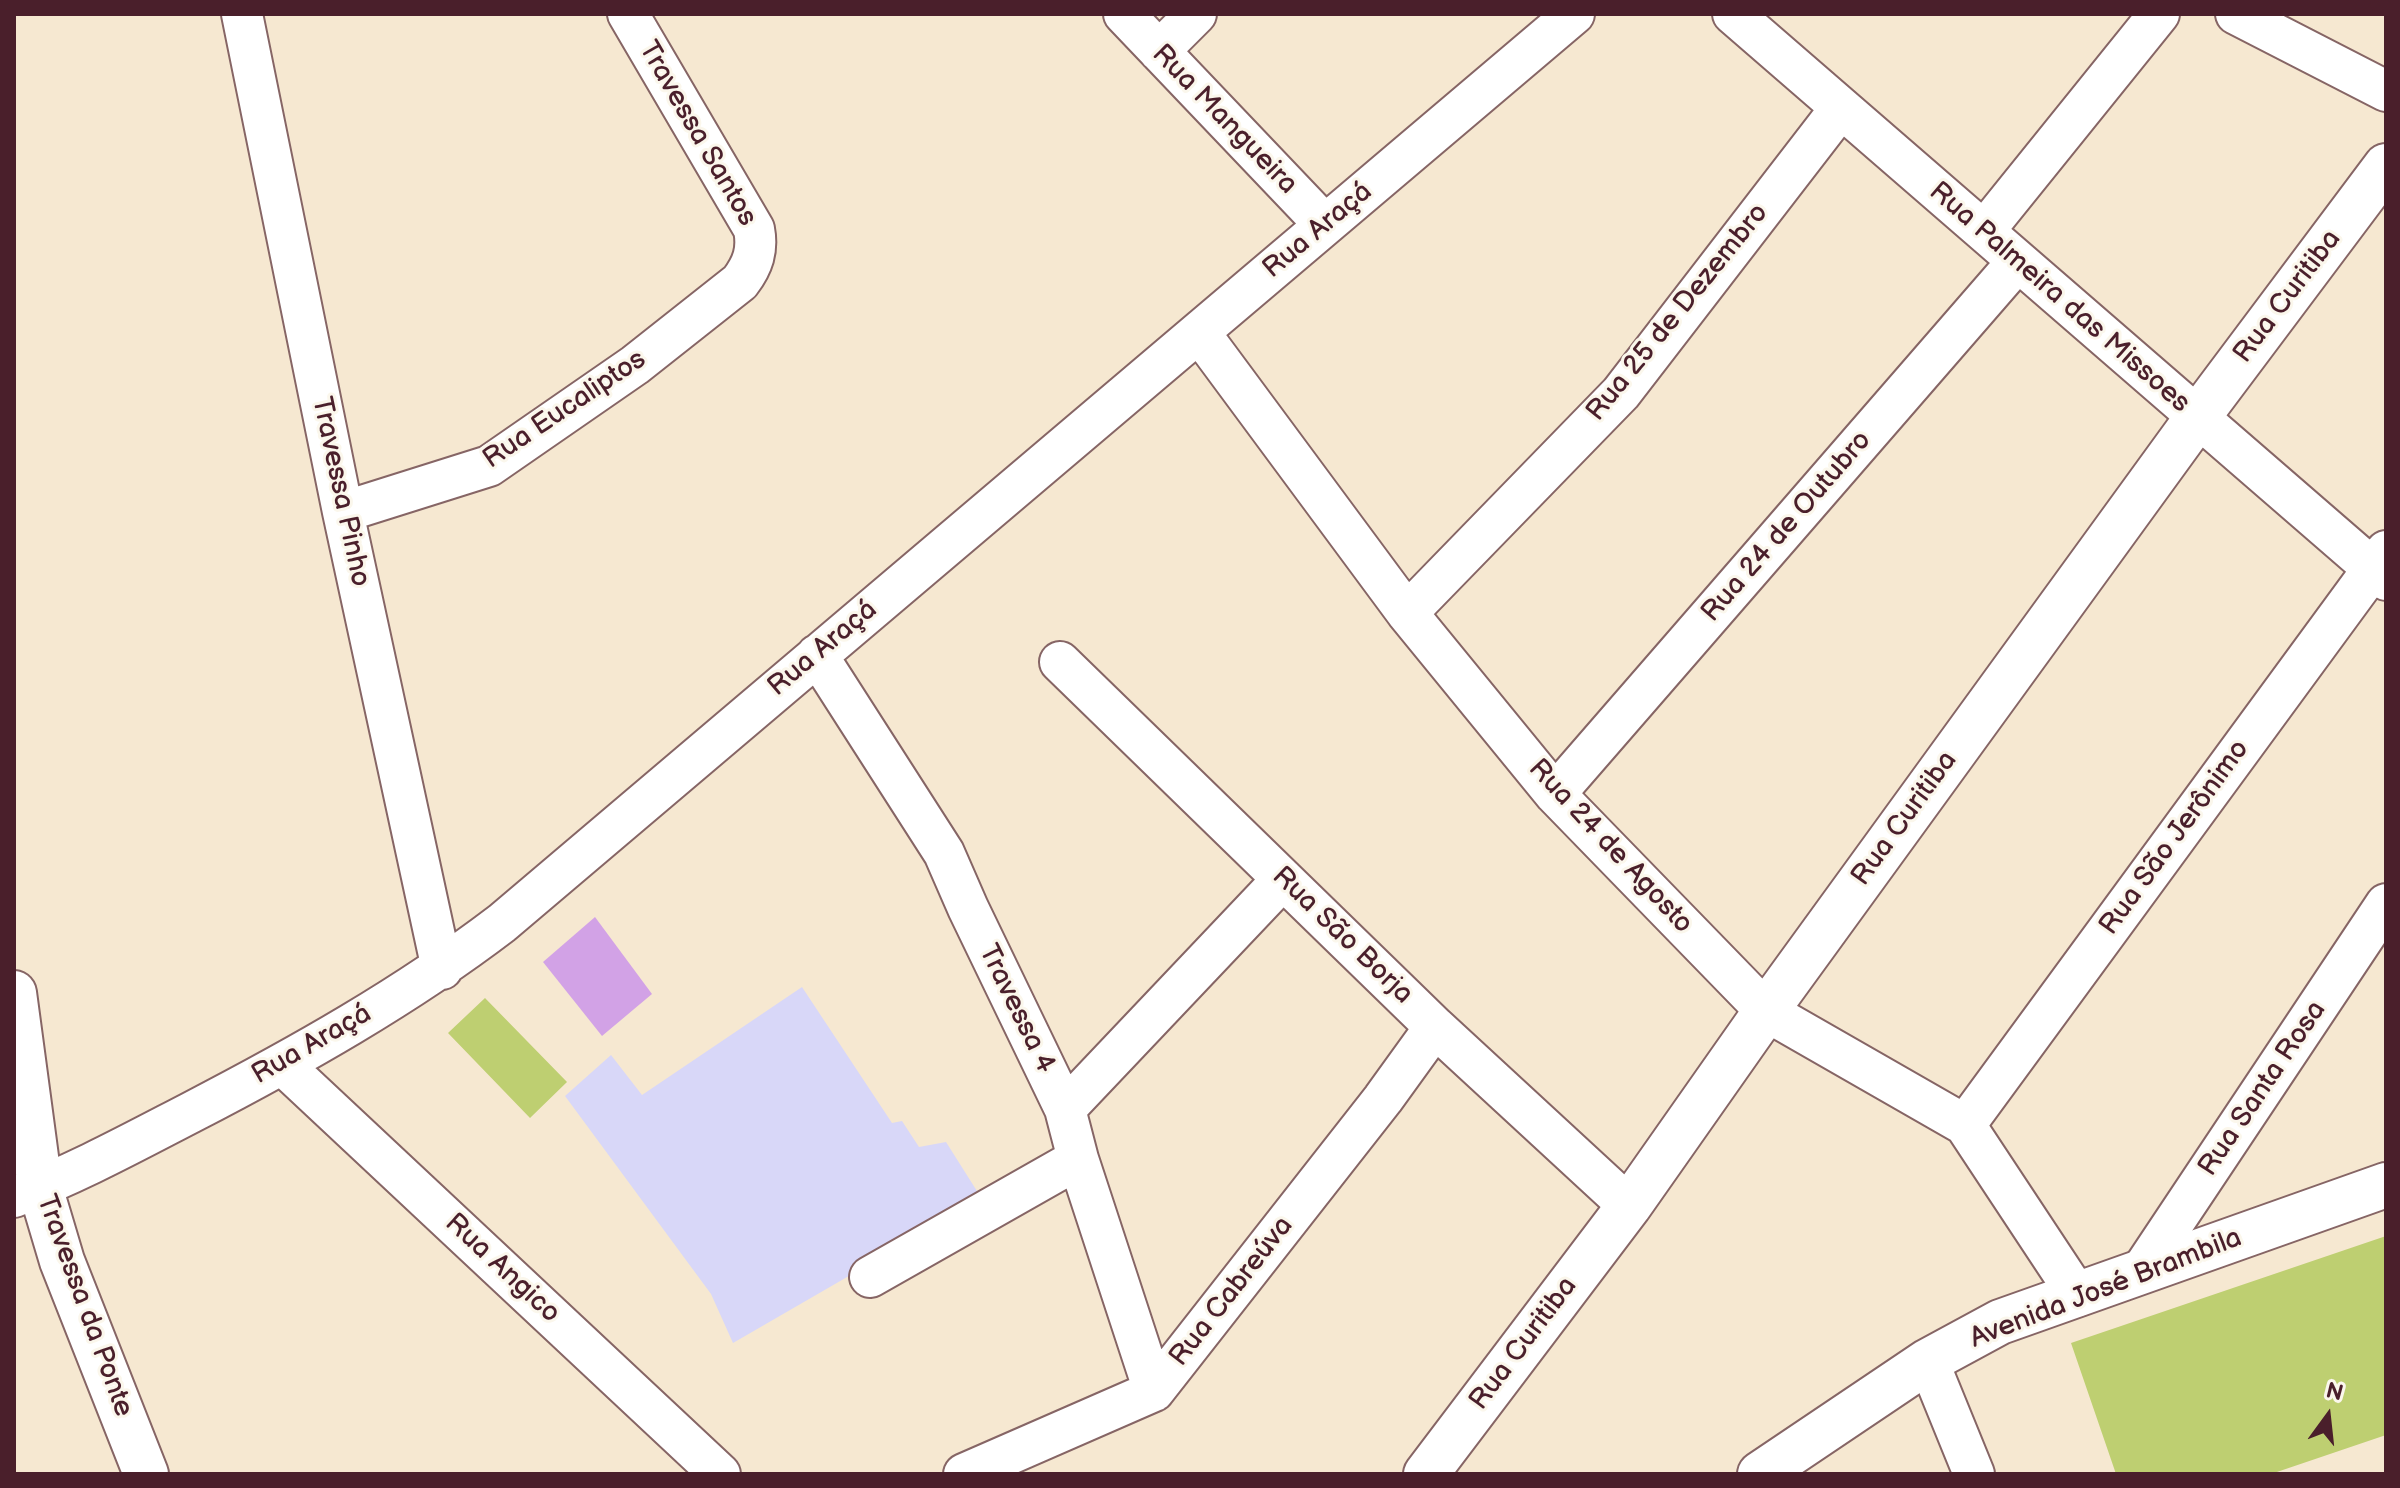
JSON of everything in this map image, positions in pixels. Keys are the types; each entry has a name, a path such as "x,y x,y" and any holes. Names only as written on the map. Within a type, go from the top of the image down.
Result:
{"street":[{"name":"Travessa Pinho","path":"242,14 343,512 442,969"},
{"name":"Travessa Santos","path":"628,14 754,229 754,256"},
{"name":"Rua Mangueira","path":"1124,14 1325,225"},
{"path":"1159,51 1196,14"},
{"name":"Rua Araçá","path":"27,1192 62,1179 283,1065 442,969 502,923 1574,14"},
{"name":"Rua Palmeira das Missoes","path":"1733,14 2197,418 2382,567"},
{"path":"1984,231 2159,14"},
{"path":"2236,14 2386,91"},
{"name":"Rua 25 de Dezembro","path":"1407,613 1621,393 1840,109"},
{"name":"Rua Curitiba","path":"1426,1474 1629,1206 1766,1011 2197,418 2386,166"},
{"name":"Rua Eucaliptos","path":"343,512 489,466 635,365 740,282 754,256"},
{"name":"Rua 24 de Outubro","path":"1555,794 2018,261"},
{"name":"Rua 24 de Agosto","path":"1199,332 1407,613 1555,794 1766,1011 1965,1125 2078,1296"},
{"name":"Rua São Jerônimo","path":"1965,1125 2382,567"},
{"name":"Travessa 4","path":"817,655 944,853 1065,1109 1078,1159 1154,1391"},
{"name":"Rua São Borja","path":"1060,662 1435,1027 1629,1206"},
{"path":"1065,1109 1283,879"},
{"name":"Rua Santa Rosa","path":"2140,1273 2386,904"},
{"name":"Travessa da Ponte","path":"14,993 27,1192 62,1261 146,1474"},
{"name":"Rua Cabreúva","path":"964,1474 1154,1391 1383,1099 1435,1027"},
{"name":"Rua Angico","path":"283,1065 720,1474"},
{"path":"870,1277 1078,1159"},
{"name":"Avenida José Brambila","path":"1760,1474 1928,1361 2000,1322 2386,1185"},
{"path":"1928,1361 1974,1474"}],"shaded area":[{"path":"802,987 892,1123 902,1121 919,1147 946,1142 982,1199 733,1343 711,1294 565,1096 611,1055 642,1095"}],"green space":[{"path":"485,998 567,1082 530,1118 448,1033"},
{"path":"2386,1236 2386,1435 2271,1474 2116,1474 2071,1343"}],"building":[{"path":"595,917 652,994 602,1036 543,962"}]}
